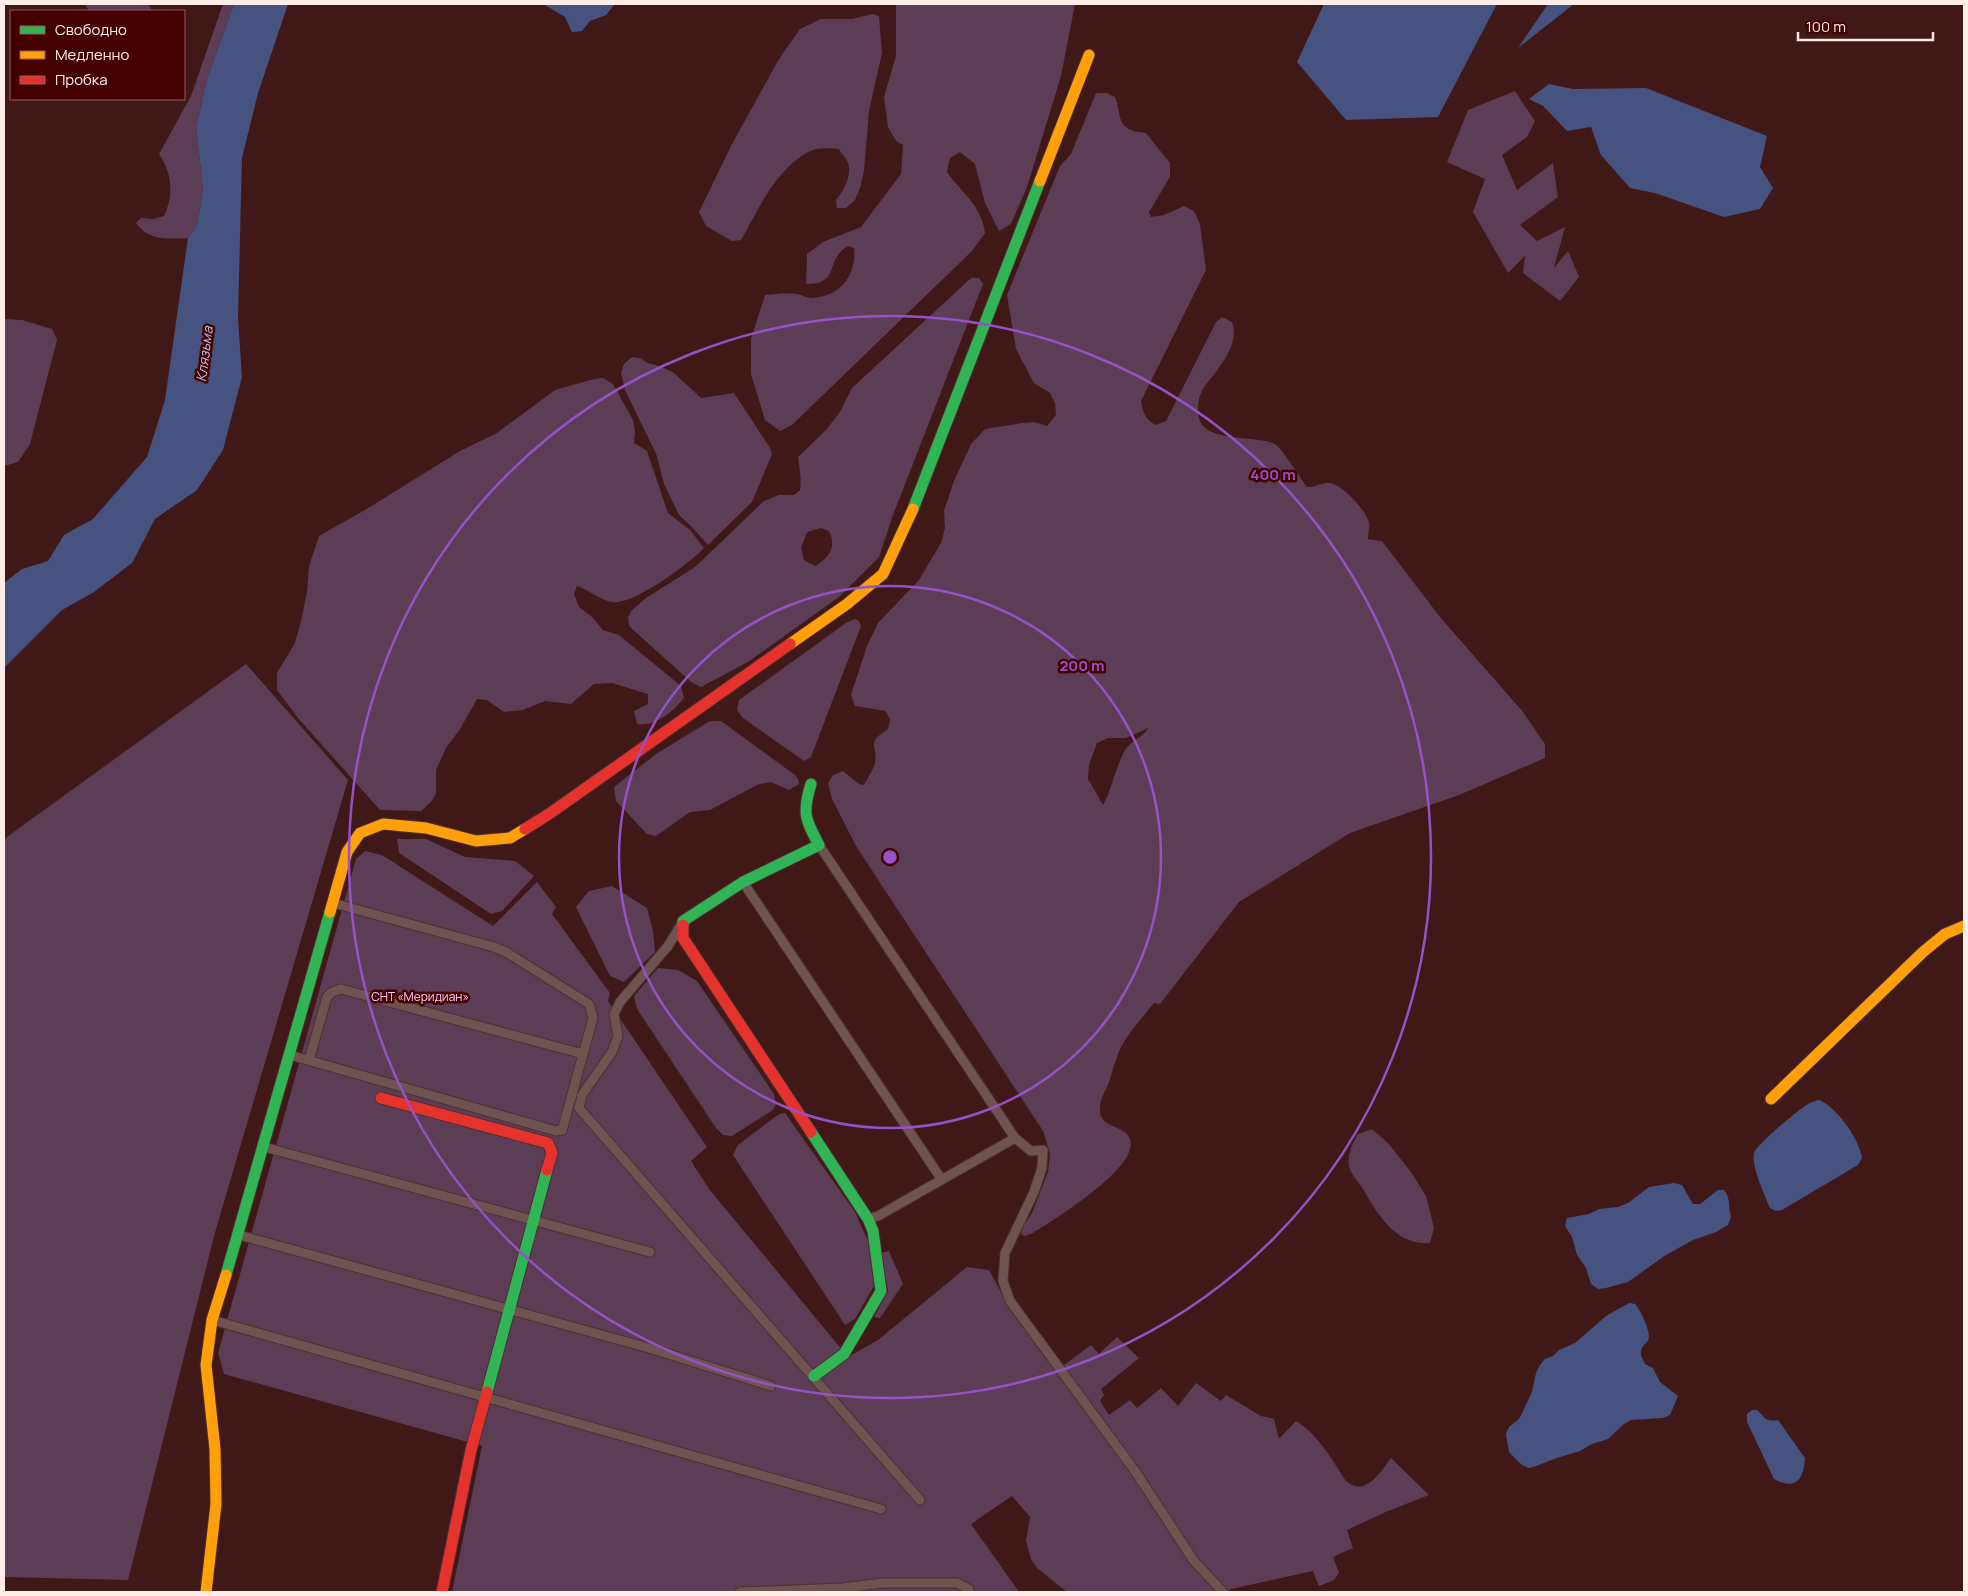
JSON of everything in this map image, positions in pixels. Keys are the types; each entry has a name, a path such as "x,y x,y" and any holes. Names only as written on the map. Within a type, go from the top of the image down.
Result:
{"street":[{"path":"206,1592 216,1504 215,1450 206,1365 212,1320 239,1235 347,852 360,833 383,824 426,828 476,841 510,838 549,814 831,615 883,574 906,528 1090,55"},
{"path":"811,784 805,803 804,817 819,845 1015,1138 1031,1151 1043,1150 1042,1168 1034,1192 1005,1253 1003,1281 1010,1301 1134,1471 1194,1561 1223,1592"},
{"path":"819,845 743,882 683,921 668,946 620,1002 614,1014 618,1036 612,1052 582,1094 579,1108 920,1500"},
{"path":"743,882 942,1180"},
{"path":"290,1055 556,1131 562,1130 563,1127 593,1018 589,1004 506,952 483,943 333,903"},
{"path":"683,921 683,938 868,1219 873,1231 881,1291 844,1354 814,1376"},
{"path":"1771,1100 1923,952 1945,934 1964,926"},
{"path":"309,1060 327,997 332,992 342,990 583,1054"},
{"path":"380,1098 548,1143 552,1153 471,1450 442,1592"},
{"path":"868,1219 878,1216 1015,1138"},
{"path":"264,1148 650,1252"},
{"path":"239,1235 648,1348 771,1386"},
{"path":"212,1320 485,1399 881,1509"},
{"path":"740,1592 843,1588 892,1583 957,1583 969,1589 970,1592"}],"green space":[{"path":"84,4 149,4 151,10 89,10"},
{"path":"223,4 234,4 208,76 196,127 203,190 197,225 188,238 159,238 147,233 136,223 141,218 153,219 164,216 169,200 170,184 167,168 159,154 191,96"},
{"path":"896,4 1075,4 1061,76 1027,187 1011,224 999,231 985,203 975,164 960,152 950,158 947,172 975,206 982,220 985,233 972,251 792,425 780,431 765,420 751,374 751,339 765,295 789,293 810,298 822,297 831,294 845,283 853,267 854,248 848,246 840,252 829,276 817,283 806,284 807,254 823,242 861,227 901,174 903,145 896,141 888,127 884,97 896,56"},
{"path":"872,14 879,16 882,53 869,111 864,171 855,200 846,208 837,208 836,200 848,178 848,163 839,149 815,149 796,160 777,180 761,203 741,240 732,241 706,226 699,212 732,144 779,59 800,29 821,19 852,19"},
{"path":"1515,91 1535,121 1527,137 1502,155 1517,190 1553,163 1558,197 1520,225 1537,241 1565,227 1554,268 1568,251 1579,277 1560,301 1523,273 1525,256 1508,273 1473,212 1485,179 1447,162 1468,110"},
{"path":"1096,93 1107,93 1115,97 1124,126 1146,133 1170,163 1170,177 1149,212 1151,217 1164,215 1184,206 1194,211 1200,224 1206,270 1141,401 1147,418 1156,425 1166,421 1216,322 1222,317 1232,322 1234,331 1230,349 1203,389 1200,397 1198,411 1200,422 1207,429 1217,434 1275,444 1307,487 1326,483 1334,484 1353,498 1367,518 1369,525 1368,539 1382,541 1440,617 1523,712 1545,744 1545,758 1459,795 1350,833 1239,902 1160,1004 1154,1003 1131,1031 1120,1049 1102,1099 1100,1114 1106,1123 1126,1133 1129,1137 1130,1149 1123,1162 1093,1192 1057,1218 1031,1234 1024,1236 1021,1234 1022,1228 1032,1213 1048,1172 1050,1154 1043,1131 856,846 832,799 828,783 833,775 843,771 859,784 864,785 874,766 875,741 888,729 890,720 886,711 855,706 851,695 867,646 878,623 919,580 941,543 945,528 944,511 954,481 971,444 985,429 1034,422 1047,426 1056,415 1055,403 1050,393 1034,383 1016,349 1007,295 1060,166 1071,154","holes":["1148,728 1126,748 1103,805 1088,779 1089,765 1097,743 1108,738 1126,738"]},
{"path":"971,278 979,278 983,284 893,515 879,557 839,597 748,662 701,687 691,682 629,626 628,617 631,611 646,598 695,567 764,501 779,495 794,495 800,490 801,478 798,457 826,430 840,412 852,388","holes":["821,528 829,531 832,547 828,556 815,566 804,560 801,548 807,532"]},
{"path":"4,319 22,320 52,329 57,340 30,444 18,462 4,466"},
{"path":"632,357 640,358 647,363 660,366 674,373 701,398 734,393 770,448 772,454 752,502 708,545 679,515 664,484 657,456 625,390 621,373 624,364"},
{"path":"603,378 613,384 633,420 635,431 634,443 647,451 668,513 690,530 704,548 661,582 633,597 612,602 577,586 574,594 579,607 592,617 603,630 619,635 681,686 684,698 664,717 644,724 637,724 634,711 648,704 648,694 612,683 594,684 571,704 545,701 523,710 504,712 487,700 477,699 460,729 446,748 436,770 436,794 431,802 421,811 380,810 298,718 277,690 277,673 295,643 307,592 309,566 319,536 460,451 497,433 555,390"},
{"path":"855,619 859,621 861,626 811,757 804,761 743,718 737,710 739,700 846,623"},
{"path":"246,664 348,780 214,1236 128,1580 4,1577 4,839"},
{"path":"710,721 721,721 795,775 799,784 789,790 771,782 759,784 710,810 690,812 656,836 647,834 616,801 614,787 656,754"},
{"path":"397,839 426,839 465,857 515,861 534,876 502,911 491,914 399,853"},
{"name":"СНТ «Меридиан»","path":"365,851 382,855 493,926 537,882 556,907 552,914 610,993 608,1001 707,1147 691,1161 709,1189 848,1357 878,1340 967,1267 989,1270 1001,1292 1056,1371 1091,1345 1099,1354 1117,1337 1139,1358 1101,1389 1104,1395 1100,1401 1109,1415 1130,1400 1137,1408 1161,1388 1178,1406 1196,1383 1221,1401 1226,1395 1261,1416 1274,1419 1279,1439 1296,1421 1312,1433 1346,1481 1353,1485 1360,1487 1372,1481 1391,1458 1429,1495 1347,1530 1353,1548 1333,1557 1339,1573 1334,1580 1319,1586 1313,1571 1231,1589 1227,1592 1067,1592 1037,1568 1031,1559 1026,1541 1030,1517 1012,1496 971,1524 1019,1592 452,1592 482,1446 224,1374 218,1353 356,859"},
{"path":"612,886 647,908 653,931 655,952 624,982 610,976 576,907 589,891"},
{"path":"658,968 678,970 697,981 774,1094 776,1104 773,1110 732,1136 723,1135 716,1128 637,1009 634,996"},
{"path":"785,1113 855,1212 868,1241 874,1286 855,1319 845,1325 733,1155 738,1145 779,1114"},
{"path":"1372,1129 1388,1143 1411,1172 1426,1196 1434,1228 1430,1243 1418,1243 1407,1239 1389,1227 1351,1172 1349,1157 1354,1141 1358,1134"},
{"path":"889,1251 903,1284 880,1318 874,1317 888,1291 881,1253"}],"water":[{"name":"Клязьма","path":"234,4 288,4 258,93 242,158 238,318 242,377 223,450 197,490 155,519 132,563 94,592 62,610 4,668 4,583 22,569 48,561 64,535 93,519 147,457 165,400 188,238 197,225 203,190 196,127 208,76"},
{"path":"543,4 615,4 606,15 590,21 582,31 572,32 565,17"},
{"path":"1324,4 1497,4 1438,117 1346,120 1297,62"},
{"path":"1548,4 1574,4 1518,48"},
{"path":"1549,84 1573,89 1646,88 1767,136 1760,167 1773,188 1760,209 1724,217 1655,193 1630,188 1601,155 1591,127 1567,131 1543,106 1529,99"},
{"path":"1819,1100 1833,1109 1846,1124 1857,1142 1862,1158 1858,1165 1782,1210 1776,1211 1770,1208 1759,1181 1754,1153 1787,1120 1808,1104"},
{"path":"1674,1183 1682,1185 1693,1204 1700,1204 1718,1190 1724,1190 1731,1217 1728,1225 1716,1232 1693,1240 1666,1255 1628,1282 1598,1289 1591,1284 1586,1268 1577,1255 1572,1237 1565,1226 1567,1218 1589,1214 1599,1209 1618,1207 1628,1203 1649,1187"},
{"path":"1629,1303 1635,1304 1637,1307 1645,1321 1648,1332 1648,1340 1641,1352 1645,1364 1653,1368 1660,1382 1678,1396 1670,1415 1663,1418 1631,1420 1608,1439 1592,1444 1580,1451 1529,1468 1522,1465 1509,1452 1506,1434 1509,1427 1519,1419 1523,1411 1532,1392 1536,1373 1540,1365 1545,1359 1553,1356 1559,1350 1575,1343 1606,1316"},
{"path":"1752,1410 1757,1410 1768,1420 1778,1420 1805,1458 1803,1472 1797,1481 1788,1484 1774,1479 1747,1422 1747,1414"}],"traffic: fast":[{"path":"913,509 1040,181"},
{"path":"683,925 683,921 743,882 819,845 806,816 806,802 811,784"},
{"path":"226,1275 330,912"},
{"path":"811,1132 868,1219 873,1231 881,1291 844,1354 814,1376"},
{"path":"487,1392 547,1170"}],"traffic: slow":[{"path":"1040,181 1089,55"},
{"path":"790,644 847,604 883,574 913,509"},
{"path":"330,912 347,852 360,833 383,824 426,828 476,841 510,838 525,829"},
{"path":"1771,1099 1923,952 1945,934 1964,926"},
{"path":"206,1592 216,1504 215,1449 206,1365 212,1320 226,1275"}],"traffic: jam":[{"path":"525,829 790,644"},
{"path":"683,925 683,938 811,1132"},
{"path":"381,1098 548,1143 552,1153 547,1170"},
{"path":"442,1592 471,1450 487,1392"}]}
